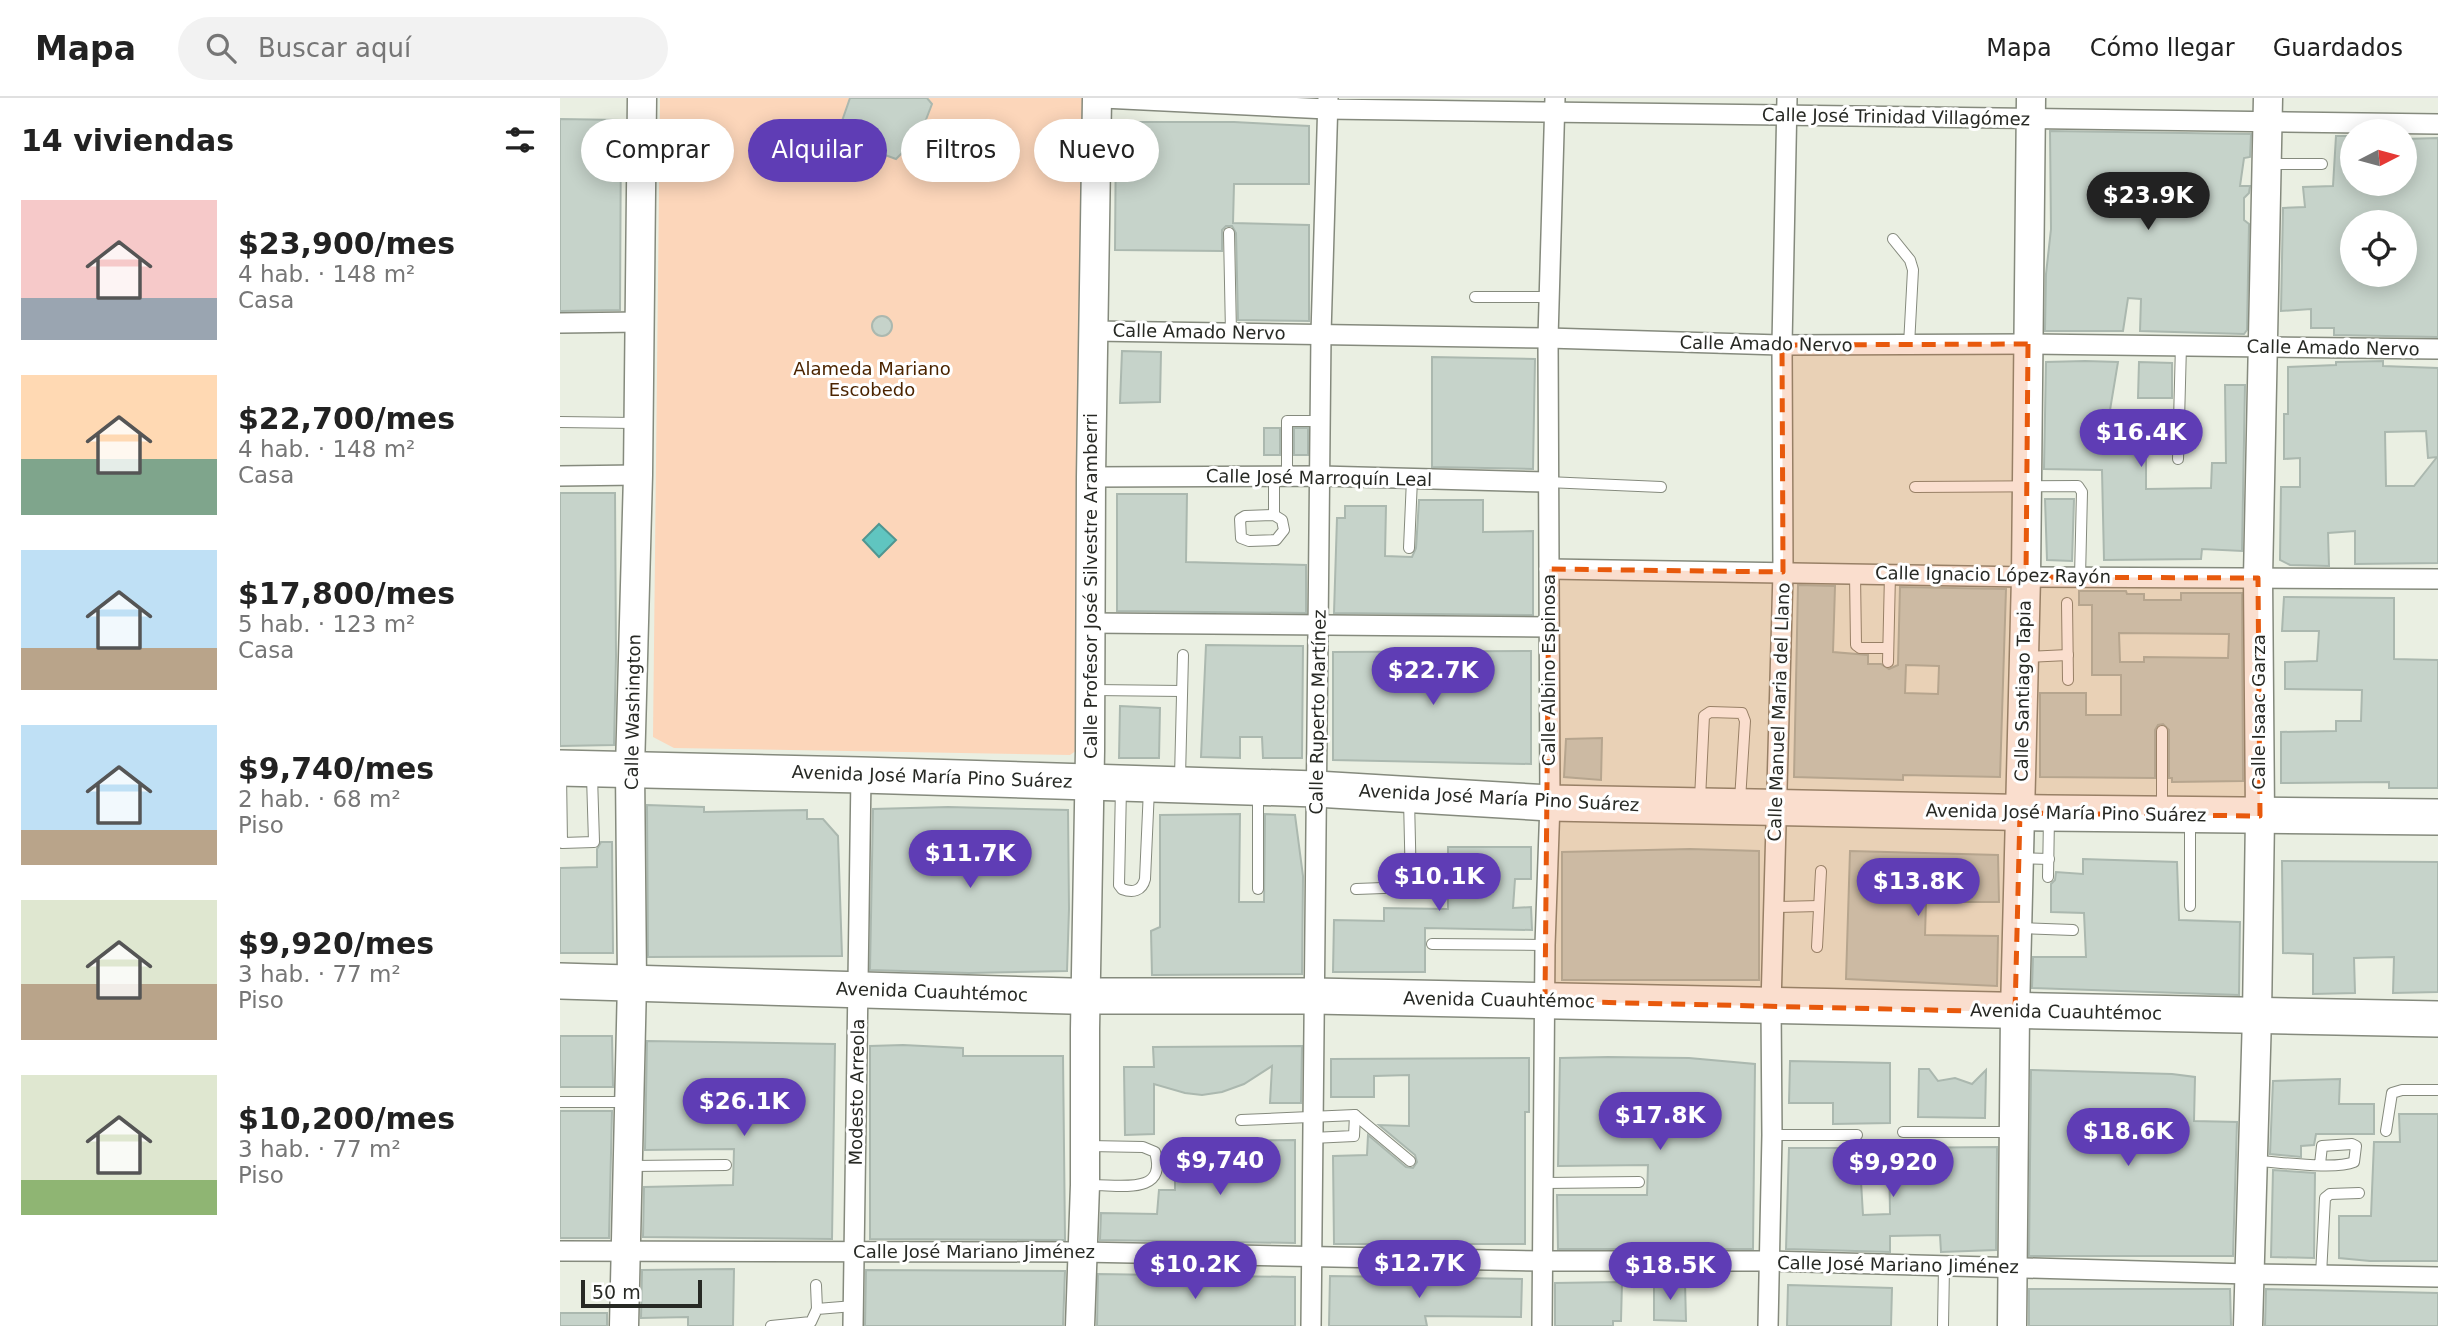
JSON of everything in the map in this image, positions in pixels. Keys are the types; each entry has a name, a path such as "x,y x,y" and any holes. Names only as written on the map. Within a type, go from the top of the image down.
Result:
{"highway":[{"name":"Avenida José María Pino Suárez","path":"571,768 1316,789 1550,803 2034,813 2438,817"},
{"name":"Avenida Cuauhtémoc","path":"560,981 1085,996 1314,996 2438,1019"}],"main road":[{"name":"Calle Washington","path":"624,1326 632,982 631,768 641,322 642,98"},
{"name":"Calle Profesor José Silvestre Aramberri","path":"1080,1326 1085,996 1135,783 1090,690 1097,98"},
{"name":"Calle Santiago Tapia","path":"2012,1326 2015,1012 2020,858 2034,813 2024,657 2031,109"},
{"name":"Calle Isaac Garza","path":"2248,1326 2257,1016 2260,816 2258,579 2268,110"}],"street":[{"name":"Calle José Trinidad Villagómez","path":"1103,98 1327,103 2268,110 2438,124"},
{"name":"Calle Ruperto Martínez","path":"1311,1326 1321,334 1327,103"},
{"name":"Calle Albino Espinosa","path":"1542,1326 1545,945 1550,803 1548,338 1555,105"},
{"name":"Calle Manuel Maria del Llano","path":"1768,1326 1772,1135 1771,1005 1783,572 1782,345 1786,107"},
{"path":"560,323 641,322"},
{"name":"Calle Amado Nervo","path":"1094,331 1548,338 1782,345 2028,344 2438,349"},
{"path":"560,476 638,475"},
{"name":"Calle José Marroquín Leal","path":"1091,477 1321,476 1547,482"},
{"name":"Calle Ignacio López Rayón","path":"1549,569 2025,577 2438,579"},
{"path":"1090,623 1548,627"},
{"name":"Modesto Arreola","path":"854,1316 861,775"},
{"name":"Calle José Mariano Jiménez","path":"560,1251 1082,1252 1543,1261 1770,1261 2249,1274 2438,1276"}],"lane":[{"path":"2267,164 2322,164"},
{"path":"1229,233 1231,333"},
{"path":"1893,239 1910,260 1913,270 1909,345"},
{"path":"1475,297 1549,296"},
{"path":"2178,459 2181,345"},
{"path":"1274,515 1287,421 1322,421"},
{"path":"560,422 639,423"},
{"path":"1409,548 1412,479"},
{"path":"1547,482 1661,487"},
{"path":"1915,487 2078,486 2082,492 2080,577"},
{"path":"1274,515 1282,520 1284,530 1276,540 1249,541 1241,538 1240,519 1245,516 1274,515"},
{"path":"1855,573 1856,645 1860,648 1888,648"},
{"path":"1888,662 1890,574"},
{"path":"2067,603 2068,680"},
{"path":"1135,783 1145,879 1144,885 1138,890 1128,891 1119,885 1135,783 1182,691 1183,655"},
{"path":"2024,657 2068,655"},
{"path":"1090,690 1182,691"},
{"path":"1699,806 1704,716 1710,712 1742,713 1745,722 1739,807"},
{"path":"2162,731 2190,906"},
{"path":"571,768 594,842 562,843 571,768"},
{"path":"1258,788 1258,889"},
{"path":"1409,795 1411,887"},
{"path":"2034,813 2049,859 2048,877"},
{"path":"2020,858 2049,859"},
{"path":"1817,947 1821,871"},
{"path":"1356,889 1438,886"},
{"path":"1773,907 1819,906"},
{"path":"2018,928 2073,930"},
{"path":"1432,944 1545,945"},
{"path":"2386,1131 2392,1093 2402,1090 2438,1090"},
{"path":"560,1102 628,1102"},
{"path":"1312,1138 1354,1136 1355,1115"},
{"path":"1241,1119 1355,1115 1410,1161"},
{"path":"1903,1132 2015,1132"},
{"path":"1772,1135 1857,1135"},
{"path":"1084,1146 1143,1146 1156,1152 1158,1169 1156,1177 1147,1184 1084,1185"},
{"path":"2252,1161 2320,1164"},
{"path":"627,1166 726,1165"},
{"path":"1545,1183 1639,1182"},
{"path":"2321,1275 2325,1198 2330,1194 2359,1193"},
{"path":"1942,1326 1944,1266"},
{"path":"771,1326 811,1322 817,1309 816,1285"},
{"path":"817,1309 854,1316"}],"highlighted area":[{"path":"2028,344 2026,577 2258,578 2260,816 2020,813 2015,1012 1545,1001 1549,569 1783,572 1782,345"}],"green space":[{"name":"Alameda Mariano Escobedo","path":"660,98 1090,98 1090,119 1034,119 1034,182 1089,182 1083,746 1070,755 674,748 653,737 659,182 734,182 734,119 660,119"}],"water":[{"path":"879,524 896,540 879,557 863,540"}],"building":[{"path":"850,98 927,98 932,104 926,119 901,119 901,154 896,159 887,156 887,119 843,119"},
{"path":"560,119 581,119 581,182 621,182 620,310 560,311"},
{"path":"1159,122 1309,126 1309,184 1234,184 1233,223 1309,225 1309,321 1238,320 1236,233 1232,226 1226,226 1222,230 1222,251 1115,250 1116,182 1159,182"},
{"path":"2050,131 2251,134 2250,157 2244,158 2240,186 2250,186 2249,193 2244,198 2244,220 2249,224 2247,330 2244,334 2140,331 2141,299 2128,298 2123,331 2045,331 2046,274 2051,229"},
{"path":"2336,136 2340,136 2340,196 2417,196 2417,139 2438,138 2438,337 2334,335 2334,328 2311,328 2311,309 2281,311 2283,208 2305,207 2303,187 2333,186"},
{"path":"882,316 889,319 892,326 889,333 882,336 875,333 872,326 875,319"},
{"path":"1122,351 1161,352 1160,402 1120,403"},
{"path":"1432,357 1535,359 1533,469 1432,467"},
{"path":"2383,361 2383,366 2438,368 2438,563 2355,564 2355,531 2328,533 2329,566 2290,565 2280,560 2281,487 2300,487 2300,458 2284,459 2288,367 2336,365 2336,362","holes":["2426,431 2428,458 2437,457 2414,486 2386,486 2385,432"]},
{"path":"2046,362 2118,362 2110,410 2142,411 2146,444 2146,489 2211,488 2212,463 2226,463 2225,385 2245,385 2242,551 2202,549 2201,559 2104,560 2102,470 2044,469"},
{"path":"2139,362 2172,363 2172,398 2138,398"},
{"path":"1264,428 1280,428 1280,455 1264,455"},
{"path":"1294,428 1308,428 1308,455 1294,455"},
{"path":"560,493 615,493 614,745 560,746"},
{"path":"1117,494 1187,494 1186,562 1306,565 1306,613 1117,611"},
{"path":"2045,499 2074,499 2072,561 2047,560"},
{"path":"1419,500 1483,500 1483,532 1533,531 1533,615 1334,613 1337,518 1345,518 1345,506 1386,506 1385,556 1412,557 1416,548"},
{"path":"1798,585 1835,586 1833,652 1868,655 1868,664 1881,664 1889,669 1898,665 1900,587 2006,589 2000,777 1903,775 1903,780 1794,777","holes":["1906,665 1939,666 1938,694 1905,693"]},
{"path":"2079,591 2126,591 2127,594 2144,594 2144,600 2181,600 2181,593 2242,593 2243,781 2172,782 2172,778 2169,778 2169,730 2163,724 2158,725 2155,730 2155,778 2040,777 2040,693 2086,693 2086,715 2121,715 2121,675 2092,675 2092,605 2079,605","holes":["2119,633 2229,634 2228,658 2144,657 2144,662 2120,662"]},
{"path":"2284,597 2394,598 2394,659 2438,660 2438,788 2389,788 2389,782 2281,783 2281,732 2336,731 2336,721 2361,721 2362,690 2285,689 2285,662 2317,661 2319,631 2282,631"},
{"path":"1206,645 1303,646 1302,758 1263,758 1262,737 1240,737 1240,758 1201,757"},
{"path":"1531,651 1531,764 1333,760 1333,652"},
{"path":"1120,706 1160,708 1159,758 1119,758"},
{"path":"1602,738 1601,780 1564,777 1566,739"},
{"path":"647,805 704,807 704,812 807,810 807,819 823,819 838,836 842,956 648,957"},
{"path":"948,807 1068,810 1067,971 969,973 870,970 873,809"},
{"path":"1240,814 1239,902 1264,902 1265,814 1295,815 1303,876 1302,974 1152,975 1151,931 1160,927 1160,815"},
{"path":"601,842 612,842 613,953 560,953 560,868 597,867 597,849"},
{"path":"1448,847 1531,847 1531,879 1515,879 1513,908 1531,907 1532,930 1425,928 1425,972 1333,972 1334,920 1384,921 1384,908 1448,909"},
{"path":"1690,849 1759,851 1759,980 1562,980 1562,852"},
{"path":"1850,851 1998,855 1999,902 1926,902 1925,935 1998,936 1997,986 1846,979"},
{"path":"2083,859 2177,862 2179,920 2240,922 2239,995 2032,988 2033,957 2086,957 2084,913 2051,912 2051,884 2055,880 2056,872 2083,874"},
{"path":"2282,861 2438,862 2438,992 2393,993 2394,957 2354,958 2355,993 2313,994 2313,954 2283,953"},
{"path":"560,1036 612,1036 613,1087 560,1087"},
{"path":"647,1041 835,1044 832,1239 643,1237 644,1187 733,1185 734,1149 645,1150"},
{"path":"870,1046 963,1048 963,1056 1063,1056 1065,1240 870,1239"},
{"path":"1302,1046 1301,1103 1270,1103 1272,1066 1244,1084 1222,1092 1202,1095 1185,1093 1154,1084 1154,1134 1125,1135 1124,1067 1154,1067 1153,1047"},
{"path":"1529,1058 1529,1112 1525,1112 1525,1244 1334,1244 1333,1156 1367,1155 1368,1135 1406,1167 1413,1168 1417,1162 1415,1155 1379,1125 1409,1126 1409,1075 1374,1076 1374,1097 1331,1097 1331,1059"},
{"path":"1560,1058 1689,1058 1755,1064 1753,1249 1558,1249 1557,1195 1647,1195 1648,1165 1558,1166"},
{"path":"1790,1061 1890,1063 1890,1123 1833,1124 1833,1103 1789,1103"},
{"path":"1919,1069 1929,1069 1938,1081 1955,1078 1972,1084 1986,1070 1985,1118 1918,1117"},
{"path":"2031,1070 2195,1077 2194,1121 2237,1122 2233,1256 2029,1256"},
{"path":"2340,1079 2339,1104 2374,1104 2374,1134 2316,1134 2314,1145 2301,1146 2301,1157 2270,1154 2273,1081"},
{"path":"560,1111 612,1111 609,1238 560,1238"},
{"path":"2399,1114 2438,1114 2438,1261 2339,1258 2339,1216 2371,1216 2374,1142 2400,1142"},
{"path":"1295,1140 1295,1243 1100,1240 1101,1213 1157,1214 1159,1190 1175,1190 1175,1141"},
{"path":"1997,1147 1996,1250 1941,1252 1940,1235 1890,1236 1890,1252 1786,1249 1789,1148 1859,1148 1863,1215 1890,1214 1889,1148"},
{"path":"2273,1170 2315,1173 2314,1258 2271,1257"},
{"path":"734,1269 733,1326 688,1326 688,1317 641,1318 642,1270"},
{"path":"866,1270 1065,1271 1063,1326 865,1326"},
{"path":"1098,1274 1295,1277 1295,1326 1097,1326"},
{"path":"1330,1276 1522,1279 1521,1317 1425,1316 1427,1326 1329,1326"},
{"path":"1622,1282 1621,1321 1613,1321 1613,1326 1555,1326 1555,1283"},
{"path":"1685,1282 1686,1321 1654,1320 1654,1283"},
{"path":"1788,1285 1892,1288 1891,1326 1787,1326"},
{"path":"2029,1289 2230,1289 2231,1326 2029,1326"},
{"path":"2266,1289 2438,1293 2438,1326 2265,1326"},
{"path":"560,1313 607,1313 607,1326 560,1326"}]}
